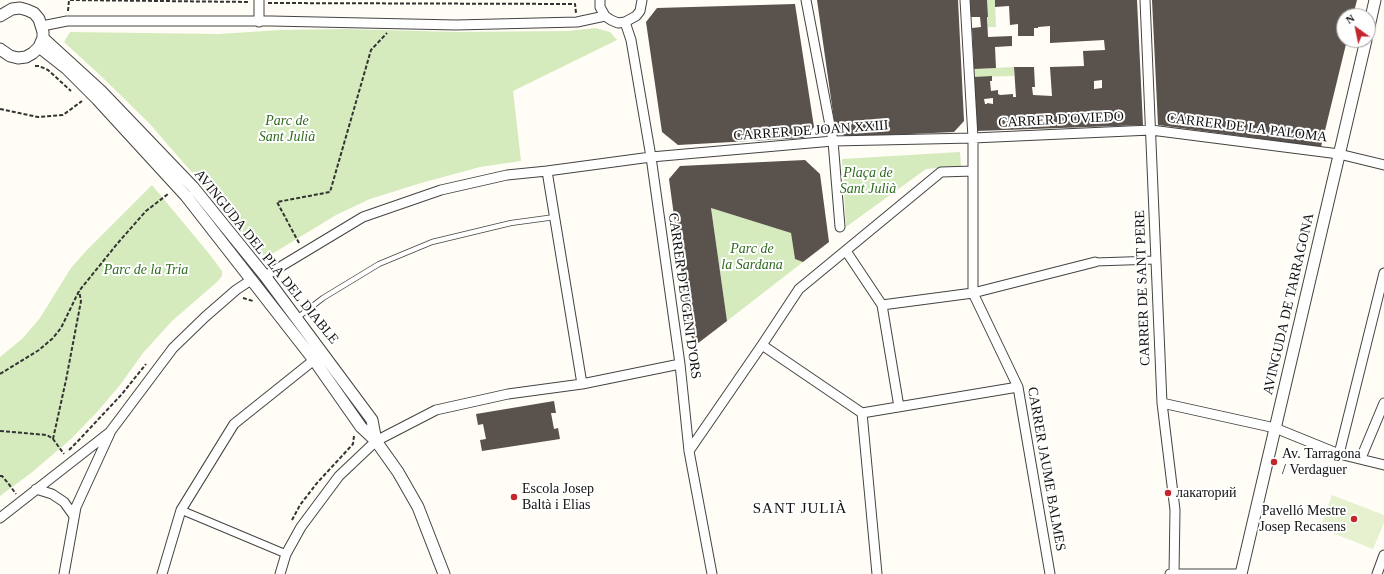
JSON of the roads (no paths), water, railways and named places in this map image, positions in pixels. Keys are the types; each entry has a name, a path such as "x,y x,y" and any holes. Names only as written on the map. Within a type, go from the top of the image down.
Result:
{"street":[{"path":"600,0 600,7 605,16 618,23 626,22 636,16 640,11 642,0"},
{"path":"806,0 833,141 840,227"},
{"name":"CARRER JAUME BALMES","path":"965,0 973,138 973,293 1018,387 1050,574"},
{"name":"CARRER DE SANT PERE","path":"1145,0 1162,403 1175,510 1174,574"},
{"path":"259,1 259,22"},
{"path":"0,16 12,9 20,8 34,14 39,19 42,26 41,42 33,53 18,58 10,56 0,49"},
{"path":"42,26 67,21 456,25 577,22 605,16"},
{"name":"CARRER D'EUGENI D'ORS","path":"626,22 631,40 650,157 680,364 689,451 712,574"},
{"name":"AVINGUDA DEL PLA DEL DIABLE","path":"41,42 101,91 193,187 265,276 372,420 376,441"},
{"name":"AVINGUDA DEL PLA DEL DIABLE","path":"41,42 97,99 186,196 250,280 314,360 361,426 376,441 398,472 418,507 444,574"},
{"name":"AVINGUDA DE TARRAGONA","path":"1240,574 1364,48"},
{"name":"CARRER D'OVIEDO","path":"973,138 1151,130"},
{"name":"CARRER DE LA PALOMA","path":"1151,130 1339,154 1384,165"},
{"name":"CARRER DE JOAN XXIII","path":"265,276 363,217 441,190 507,174 547,171 650,157 833,141 973,138"},
{"path":"547,171 582,384"},
{"path":"689,451 799,289 941,172 973,171"},
{"path":"846,251 882,305 899,407"},
{"path":"882,305 973,293 1095,262 1156,260"},
{"path":"1339,454 1384,272"},
{"path":"64,574 76,507 110,432 172,348 205,317 250,280"},
{"path":"762,345 862,413 1018,387"},
{"path":"162,574 181,510 234,424 314,360"},
{"path":"280,574 286,554 301,527 338,476 376,441 436,410 508,394 582,384 680,364"},
{"path":"1162,403 1275,428 1339,454 1361,458 1384,465"},
{"path":"1361,458 1384,403"},
{"path":"862,413 877,574"},
{"path":"0,518 110,432"},
{"path":"36,489 52,494 64,502 74,516"},
{"path":"181,510 286,554"},
{"path":"1377,574 1384,555"},
{"path":"1170,574 1240,574"}],"lane":[{"path":"297,318 323,298 379,264 432,242 511,223 555,217"}],"place":[{"name":"Av. Tarragona / Verdaguer","path":"1274,462"},
{"name":"лакаторий","path":"1168,493"},
{"name":"Escola Josep Baltà i Elias","path":"514,497"},
{"name":"Pavelló Mestre Josep Recasens","path":"1354,519"}],"district":[{"name":"SANT JULIÀ","path":"800,509"}],"park label":[{"name":"Parc de Sant Julià","path":"287,130"},
{"name":"Plaça de Sant Julià","path":"868,182"},
{"name":"Parc de la Sardana","path":"752,258"},
{"name":"Parc de la Tria","path":"146,270"}]}
